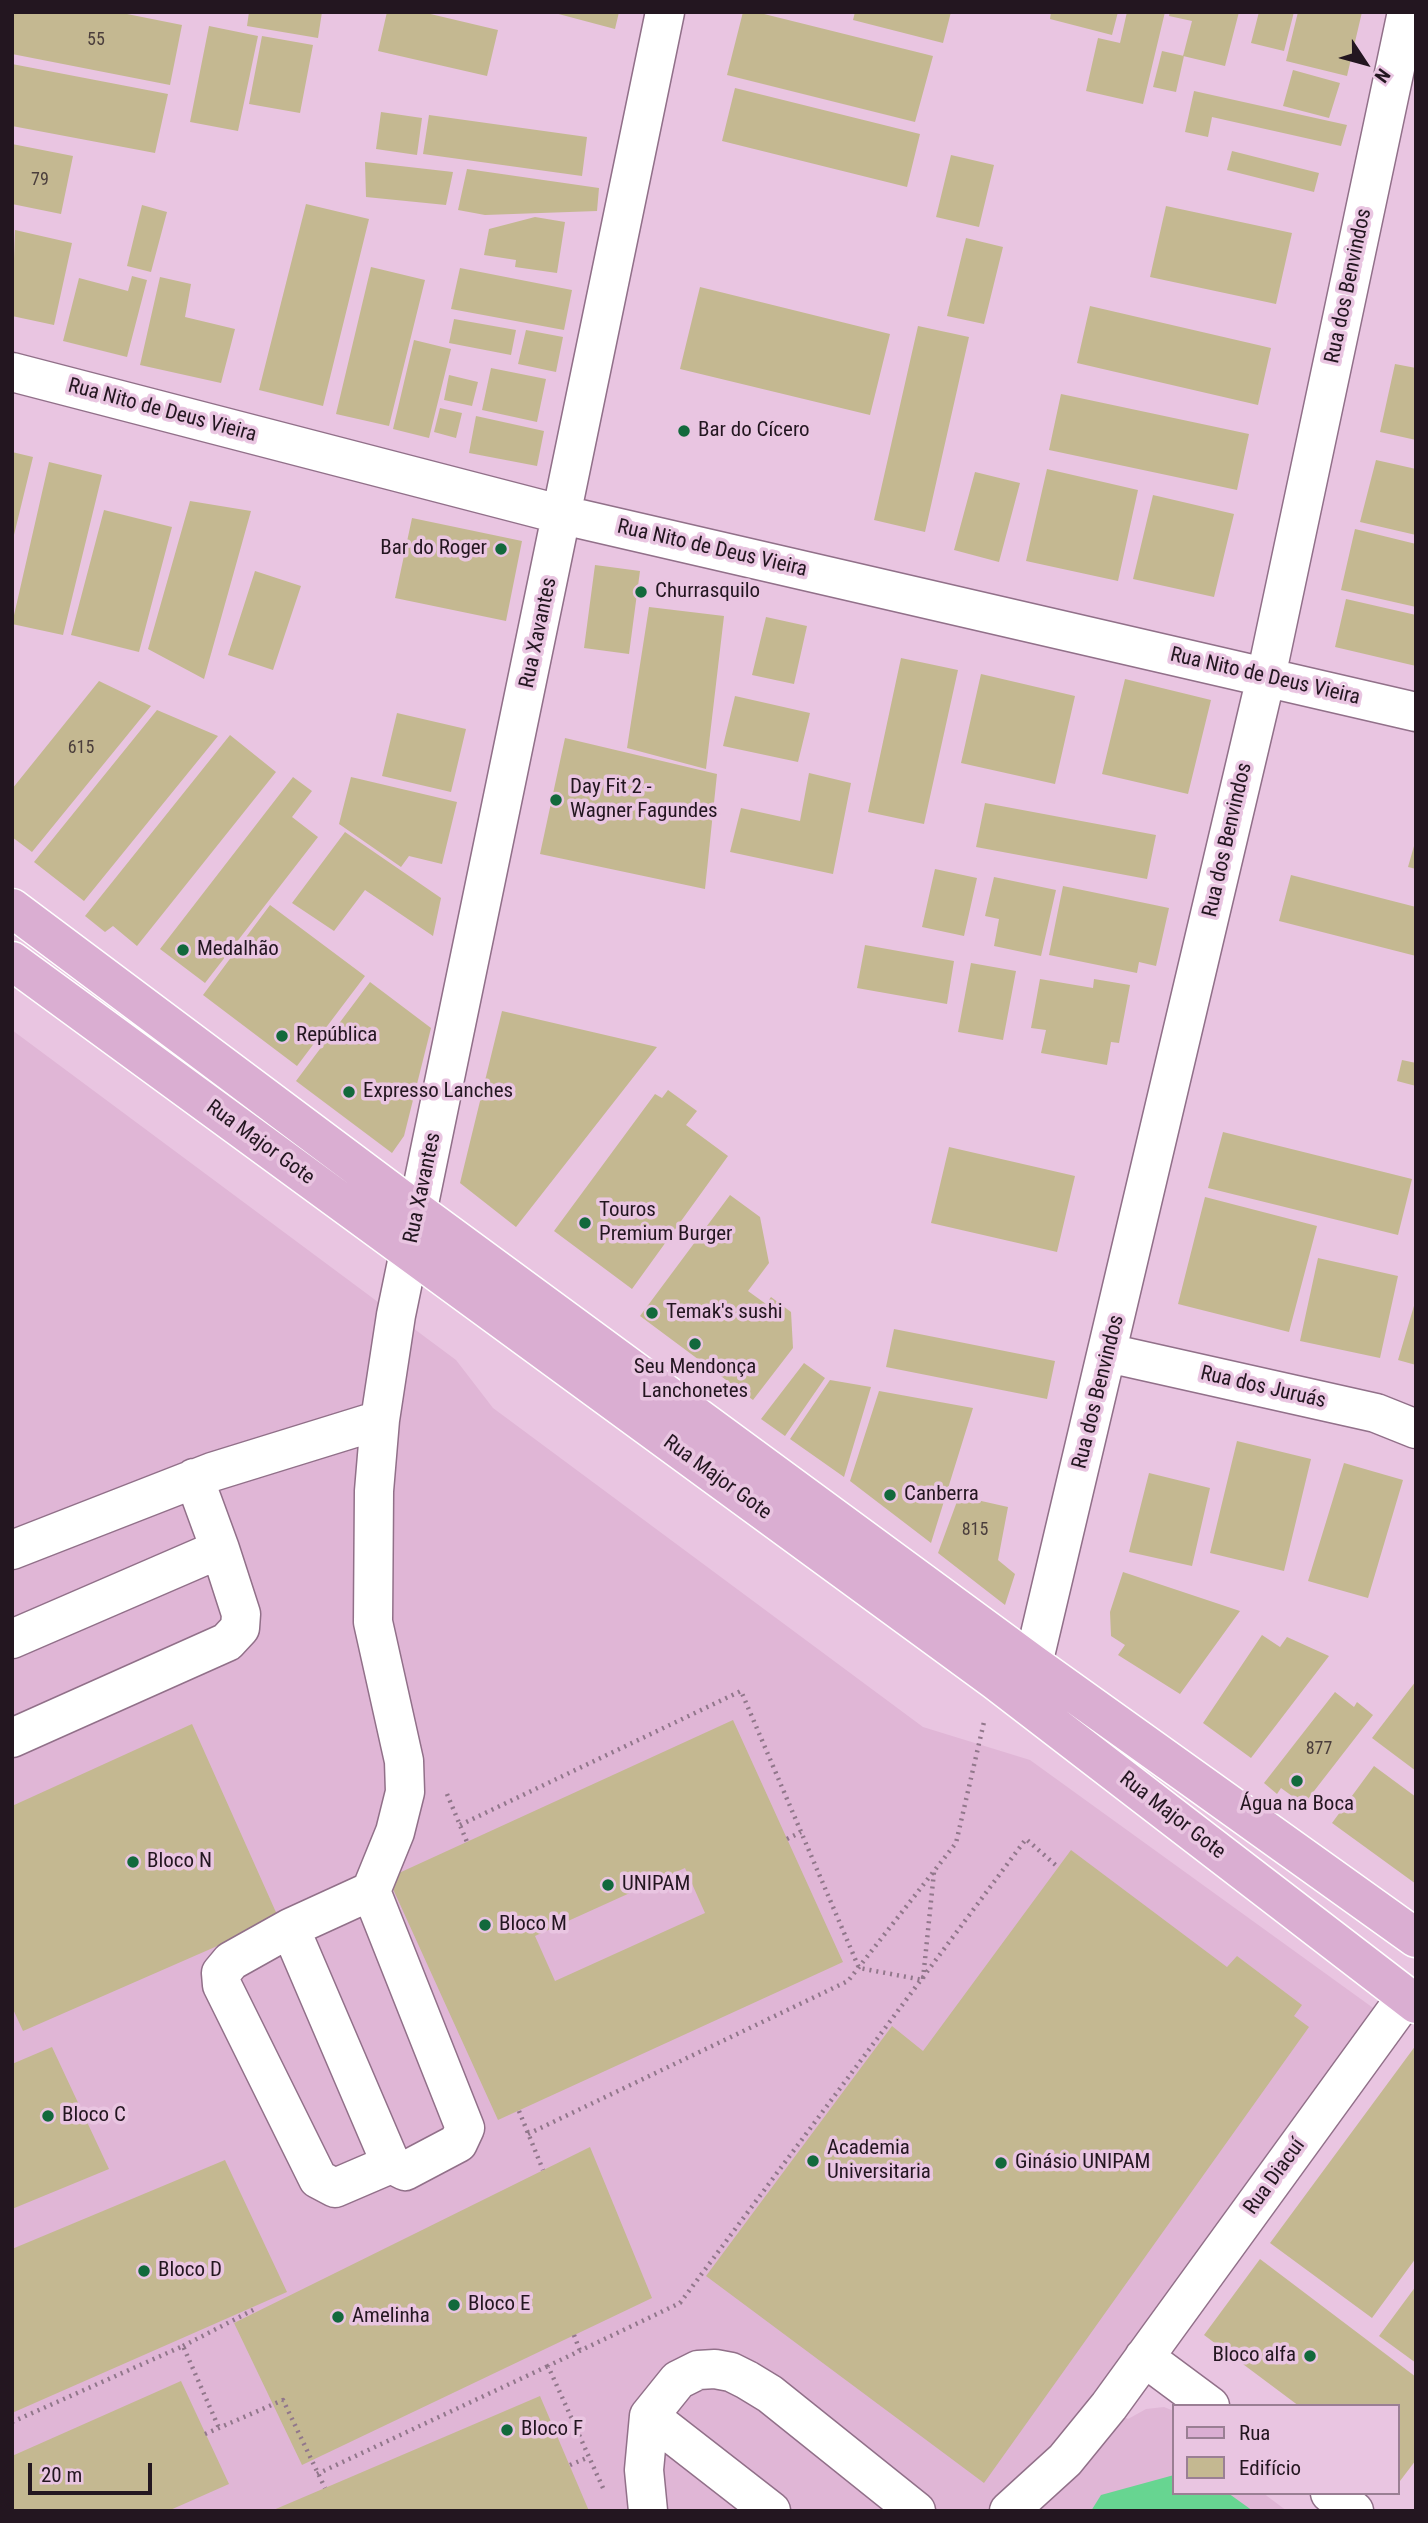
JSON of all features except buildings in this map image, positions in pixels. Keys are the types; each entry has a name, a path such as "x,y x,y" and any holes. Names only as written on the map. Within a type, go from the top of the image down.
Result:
{"main road":[{"name":"Rua Major Gote","path":"12,908 418,1212 1032,1664 1416,1938"},
{"name":"Rua Major Gote","path":"12,961 996,1681 1411,2000"}],"street":[{"name":"Rua Xavantes","path":"371,1891 395,1832 405,1792 404,1761 373,1622 374,1491 380,1420 409,1254 665,12"},
{"name":"Rua dos Benvindos","path":"1032,1664 1108,1353 1266,677 1407,12"},
{"name":"Rua Nito de Deus Vieira","path":"12,372 563,515 1416,712"},
{"name":"Rua dos Juruás","path":"1108,1353 1376,1413 1416,1429"},
{"path":"12,1550 194,1478 380,1420"},
{"path":"12,1738 227,1642 240,1628 241,1614 194,1478"},
{"path":"12,1639 220,1549"},
{"path":"371,1891 465,2128 458,2143 409,2170 391,2164 335,2189 318,2179 222,1985 223,1968 231,1961 290,1928 371,1891"},
{"path":"290,1928 391,2164"},
{"name":"Rua Diacuí","path":"1009,2511 1065,2460 1411,2000"},
{"path":"1144,2357 1207,2404"},
{"path":"648,2511 644,2470 649,2416 678,2380 698,2370 731,2372 770,2394 916,2511"},
{"path":"649,2416 771,2511"},
{"path":"1333,2495 1354,2511"}],"path":[{"path":"528,2134 849,1981 956,1843 996,1681"},
{"path":"460,1825 741,1691 859,1968"},
{"path":"787,1839 801,1832"},
{"path":"317,2474 680,2303 1026,1839 1059,1868"},
{"path":"923,1980 934,1872"},
{"path":"859,1968 923,1980"},
{"path":"519,2111 543,2170"},
{"path":"12,2422 183,2346 255,2310"},
{"path":"574,2335 580,2351"},
{"path":"183,2346 219,2428"},
{"path":"548,2366 608,2500"},
{"path":"205,2434 283,2400 325,2488"},
{"path":"570,2465 589,2457"}],"shaded area":[{"name":"UNIPAM","path":"12,1030 456,1360 493,1408 923,1727 1030,1760 1376,2010 1109,2406 1128,2419 1146,2409 1164,2407 1172,2410 1172,2495 1266,2495 1287,2511 12,2511"}],"green space":[{"path":"1172,2476 1172,2495 1231,2495 1253,2511 1091,2511 1101,2495"}],"place":[{"name":"Bar do Cícero","path":"684,431"},
{"name":"Bar do Roger","path":"501,549"},
{"name":"Churrasquilo","path":"641,592"},
{"name":"Day Fit 2 - Wagner Fagundes","path":"556,800"},
{"name":"Medalhão","path":"183,950"},
{"name":"República","path":"282,1036"},
{"name":"Expresso Lanches","path":"349,1092"},
{"name":"Touros Premium Burger","path":"585,1223"},
{"name":"Temak's sushi","path":"652,1313"},
{"name":"Seu Mendonça Lanchonetes","path":"695,1344"},
{"name":"Canberra","path":"890,1495"},
{"name":"Água na Boca","path":"1297,1781"},
{"name":"Bloco N","path":"133,1862"},
{"name":"UNIPAM","path":"608,1885"},
{"name":"Bloco M","path":"485,1925"},
{"name":"Bloco C","path":"48,2116"},
{"name":"Academia Universitaria","path":"813,2161"},
{"name":"Ginásio UNIPAM","path":"1001,2163"},
{"name":"Bloco D","path":"144,2271"},
{"name":"Bloco E","path":"454,2305"},
{"name":"Amelinha","path":"338,2317"},
{"name":"Bloco alfa","path":"1310,2356"},
{"name":"Bloco F","path":"507,2430"}]}
